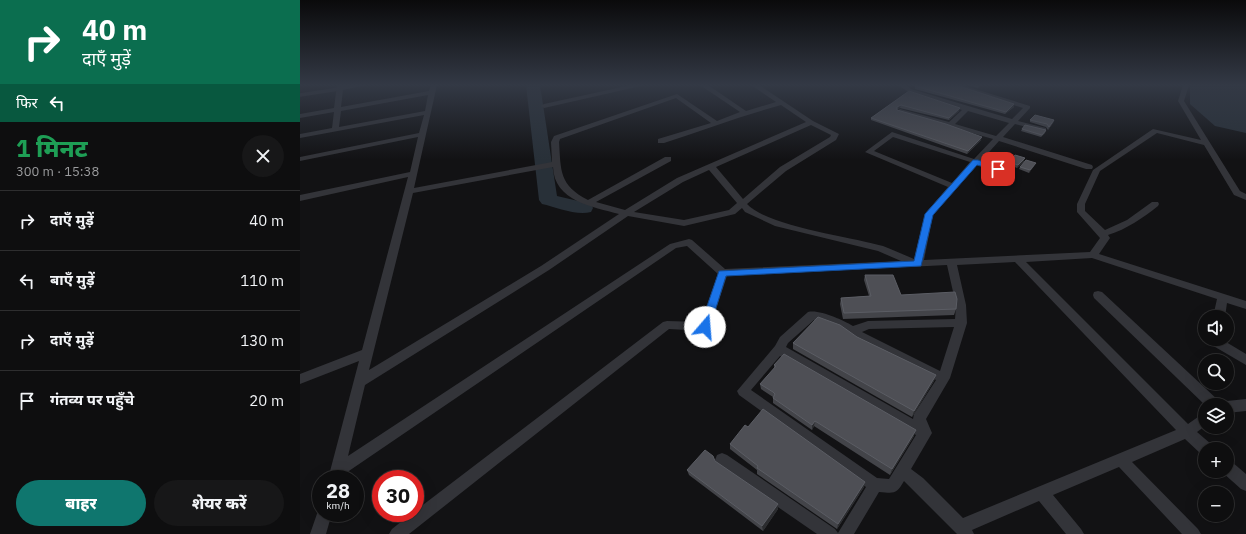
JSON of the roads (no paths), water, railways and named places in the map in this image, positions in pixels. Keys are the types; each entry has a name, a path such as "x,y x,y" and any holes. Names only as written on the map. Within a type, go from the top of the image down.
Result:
{"street":[{"path":"300,116 332,110"},
{"path":"335,130 337,110"},
{"path":"636,110 557,138 554,142 557,173 562,184 572,195 588,203 626,213 684,223 732,212 741,202 783,169 833,138 835,134 811,122 792,110"},
{"path":"697,110 716,124"},
{"path":"741,110 745,113"},
{"path":"661,141 756,110"},
{"path":"950,125 966,110"},
{"path":"970,110 1043,130"},
{"path":"918,264 929,214 975,162 998,140 1025,110"},
{"path":"1187,110 1237,193 1246,197"},
{"path":"900,111 998,140 1011,142 1089,167"},
{"path":"300,136 428,112 414,173 337,470"},
{"path":"360,382 545,268 626,213 680,180 704,169 712,168 811,122"},
{"path":"1093,255 1105,238 1103,234 1081,212 1081,204 1097,170 1156,131 1208,144"},
{"path":"300,159 423,134"},
{"path":"953,186 869,152 892,134 1010,173"},
{"path":"588,203 668,159"},
{"path":"409,191 556,164"},
{"path":"712,168 748,210 778,224 881,249 918,264"},
{"path":"300,198 414,173"},
{"path":"1103,234 1112,232 1155,204"},
{"path":"343,470 673,246 689,242 723,273 1093,255 1246,306"},
{"path":"1018,259 1198,442"},
{"path":"925,433 920,418 944,378 961,322 961,306 951,262"},
{"path":"397,534 667,325 705,327 723,273"},
{"path":"1098,295 1207,398"},
{"path":"1220,310 1222,298"},
{"path":"925,433 893,486 875,484 743,391 784,340 812,315 824,318 854,330 861,338 944,378"},
{"path":"854,330 868,325 961,322"},
{"path":"1222,346 1246,360"},
{"path":"779,348 925,433"},
{"path":"300,380 368,353"},
{"path":"1234,406 1246,405"},
{"path":"902,470 918,483 963,531 1042,493 1187,432 1198,423"},
{"path":"722,460 830,534"},
{"path":"1121,460 1193,534"},
{"path":"1234,473 1246,484"},
{"path":"845,534 875,484"},
{"path":"1042,493 1076,534"},
{"path":"318,534 321,522"}],"waterway":[{"path":"536,110 548,200 584,208"}]}
